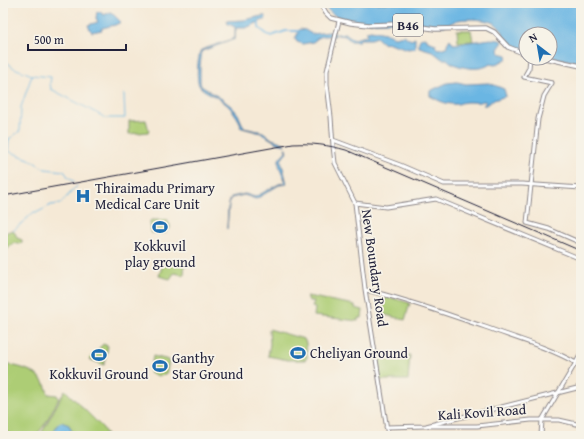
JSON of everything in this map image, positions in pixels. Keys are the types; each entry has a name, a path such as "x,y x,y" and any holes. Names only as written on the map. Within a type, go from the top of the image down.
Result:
{"main road":[{"path":"320,3 331,18 338,21"},
{"name":"B46","path":"338,21 369,25 400,24 435,29 486,28 491,29 508,47 518,52"},
{"path":"558,61 581,66"}],"street":[{"name":"New Boundary Road","path":"338,21 329,61 327,78 333,140 336,163 355,203 366,290 388,436"},
{"path":"529,66 524,77 552,83 544,96 538,119 527,223 581,243"},
{"path":"333,140 400,165 444,184 495,183 581,188"},
{"path":"355,203 386,207 436,199 581,259"},
{"path":"366,290 404,300 466,321 529,343 576,363"},
{"path":"540,436 541,420 581,354"},
{"path":"386,427 426,426 581,387"},
{"name":"Kali Kovil Road","path":"426,426 478,426 541,420 559,420 581,425"}],"green space":[{"path":"457,30 471,30 473,41 458,42"},
{"path":"146,120 148,132 129,134 129,121"},
{"name":"Kokkuvil play ground","path":"151,220 167,220 170,225 170,229 166,229 166,233 151,233"},
{"path":"12,230 17,238 22,240 22,242 19,244 13,243 6,249 7,244 3,243 5,240 3,234"},
{"path":"185,261 184,275 174,273 170,279 159,276 163,264 167,265 168,262"},
{"path":"307,296 355,305 355,308 363,310 362,318 358,318 358,321 314,316 315,308 312,307 314,301 309,301"},
{"path":"385,296 410,303 405,320 382,314"},
{"path":"269,329 304,339 306,343 307,358 305,360 288,360 268,356 270,344"},
{"name":"Kokkuvil Ground","path":"103,344 108,346 104,365 89,359"},
{"path":"378,353 410,355 408,380 380,380"},
{"name":"Ganthy Star Ground","path":"153,356 169,360 165,375 158,376 150,373"},
{"path":"3,364 20,367 31,371 40,378 45,385 48,394 57,395 59,398 45,424 36,436 14,436 3,430"},
{"path":"65,390 103,428 107,436 74,436 69,425 54,432 52,436 41,436"}],"water":[{"path":"322,3 581,3 581,64 558,58 558,26 518,26 518,49 512,46 505,39 503,40 503,32 497,25 489,21 462,19 444,26 399,22 357,22 338,17 329,11"},
{"path":"97,12 104,15 111,12 121,22 102,28 102,30 92,32 88,25 98,22 96,18"},
{"path":"265,16 266,19 246,28 236,28 235,39 202,51 200,82 201,86 232,107 238,114 244,128 263,132 272,139 284,143 285,145 277,143 261,133 240,127 241,125 237,116 231,109 224,102 200,87 198,84 197,74 201,50 235,38 235,27 228,24 227,21 244,20"},
{"path":"300,29 312,34 329,32 335,33 335,36 323,36 313,42 303,44 297,42 295,39"},
{"path":"371,30 395,37 403,35 411,40 415,38 415,48 408,49 386,42 384,44 376,37 371,39 360,39 359,41 351,41 345,36 337,35 345,33 356,39 367,36 367,31"},
{"path":"422,37 427,39 427,41 436,44 435,46 438,49 447,47 450,39 453,44 491,39 500,40 503,42 498,49 499,53 507,55 508,58 495,65 490,64 480,68 461,67 455,65 447,59 442,59 432,51 419,47 419,41"},
{"path":"457,82 466,84 489,83 504,89 506,96 483,105 486,102 450,104 430,96 430,91 447,83"},
{"path":"286,148 287,152 281,160 287,184 279,185 256,199 244,195 231,198 230,202 231,197 245,194 255,197 279,184 285,183 279,165 279,159 286,151"},
{"path":"61,422 69,425 74,436 52,436 57,425"}],"waterway":[{"path":"259,23 259,28 271,36 286,31 299,31"},
{"path":"3,59 14,68 32,75 21,107 20,131 9,139"},
{"path":"32,75 51,77 51,89 106,118 125,118 124,94"},
{"path":"3,139 9,139 8,151 29,159 45,169 64,171 69,178 75,182"},
{"path":"13,231 34,212 38,212 51,205 60,204 77,186"}],"railway":[{"path":"3,196 293,144 320,145 346,150 581,251"}],"place":[{"name":"Thiraimadu Primary Medical Care Unit","path":"83,196"},
{"name":"Kokkuvil play ground","path":"160,227"},
{"name":"Cheliyan Ground","path":"298,353"},
{"name":"Kokkuvil Ground","path":"99,355"},
{"name":"Ganthy Star Ground","path":"160,366"}]}
